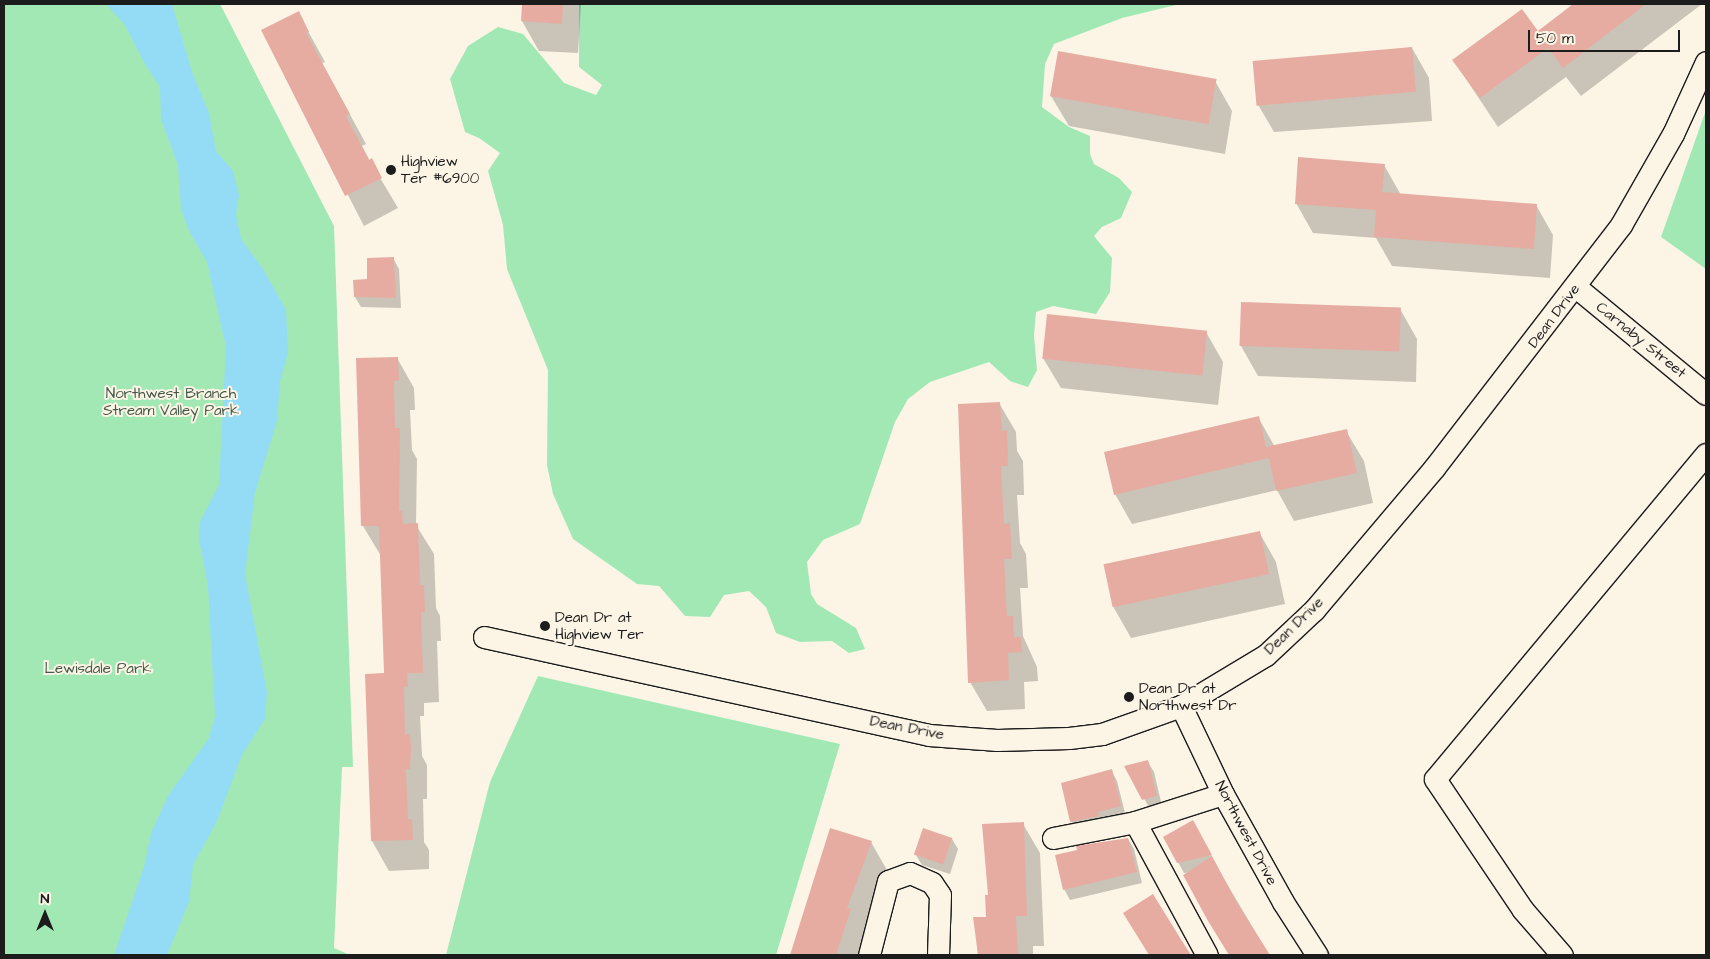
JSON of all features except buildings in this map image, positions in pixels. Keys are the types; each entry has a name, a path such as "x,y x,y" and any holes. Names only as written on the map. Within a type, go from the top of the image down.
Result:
{"street":[{"name":"Dean Drive","path":"484,636 929,735 997,740 1069,738 1102,734 1181,706 1266,655 1314,610 1434,468 1576,287 1646,185 1706,62"},
{"name":"Carnaby Street","path":"1576,287 1706,394"},
{"path":"1562,955 1523,910 1435,779 1706,454"},
{"name":"Northwest Drive","path":"1181,706 1224,794 1283,902 1318,955"},
{"path":"1053,838 1135,822 1224,794"},
{"path":"1135,822 1207,955"},
{"path":"869,955 888,881 910,874 932,883 940,895 938,955"}],"green space":[{"name":"Northwest Branch Stream Valley Park","path":"4,4 220,4 334,226 353,767 342,767 334,948 350,955 4,955"},
{"path":"579,4 1180,4 1122,18 1054,44 1045,64 1042,107 1069,127 1090,136 1090,154 1094,164 1119,178 1132,192 1121,218 1102,227 1094,236 1112,258 1110,292 1096,314 1053,306 1036,312 1034,335 1037,370 1028,387 1010,381 989,362 930,382 908,399 895,422 860,524 823,540 807,562 811,594 817,604 856,628 865,649 849,653 832,641 800,642 776,633 766,607 749,591 724,595 710,617 685,616 659,586 637,584 573,539 553,494 547,465 548,370 507,269 503,225 488,171 500,153 479,138 465,132 450,79 468,46 498,27 523,34 564,83 596,95 602,85 579,67"},
{"path":"1706,110 1706,269 1661,237"},
{"path":"538,676 840,744 776,955 446,955 490,782"}],"water":[{"path":"106,4 172,4 193,75 209,113 216,151 233,171 239,195 236,215 241,239 263,269 286,310 288,353 280,381 277,421 255,493 245,574 267,692 265,719 242,755 217,821 193,865 189,902 167,955 114,955 144,867 151,833 168,796 209,738 215,716 208,586 199,539 200,522 219,485 226,347 207,262 189,231 181,209 178,165 161,119 160,87 145,64 125,25"}],"place":[{"name":"Highview Ter #6900","path":"391,170"},
{"name":"Dean Dr at Highview Ter","path":"545,626"},
{"name":"Dean Dr at Northwest Dr","path":"1129,697"}],"park label":[{"name":"Lewisdale Park","path":"98,669"}]}
